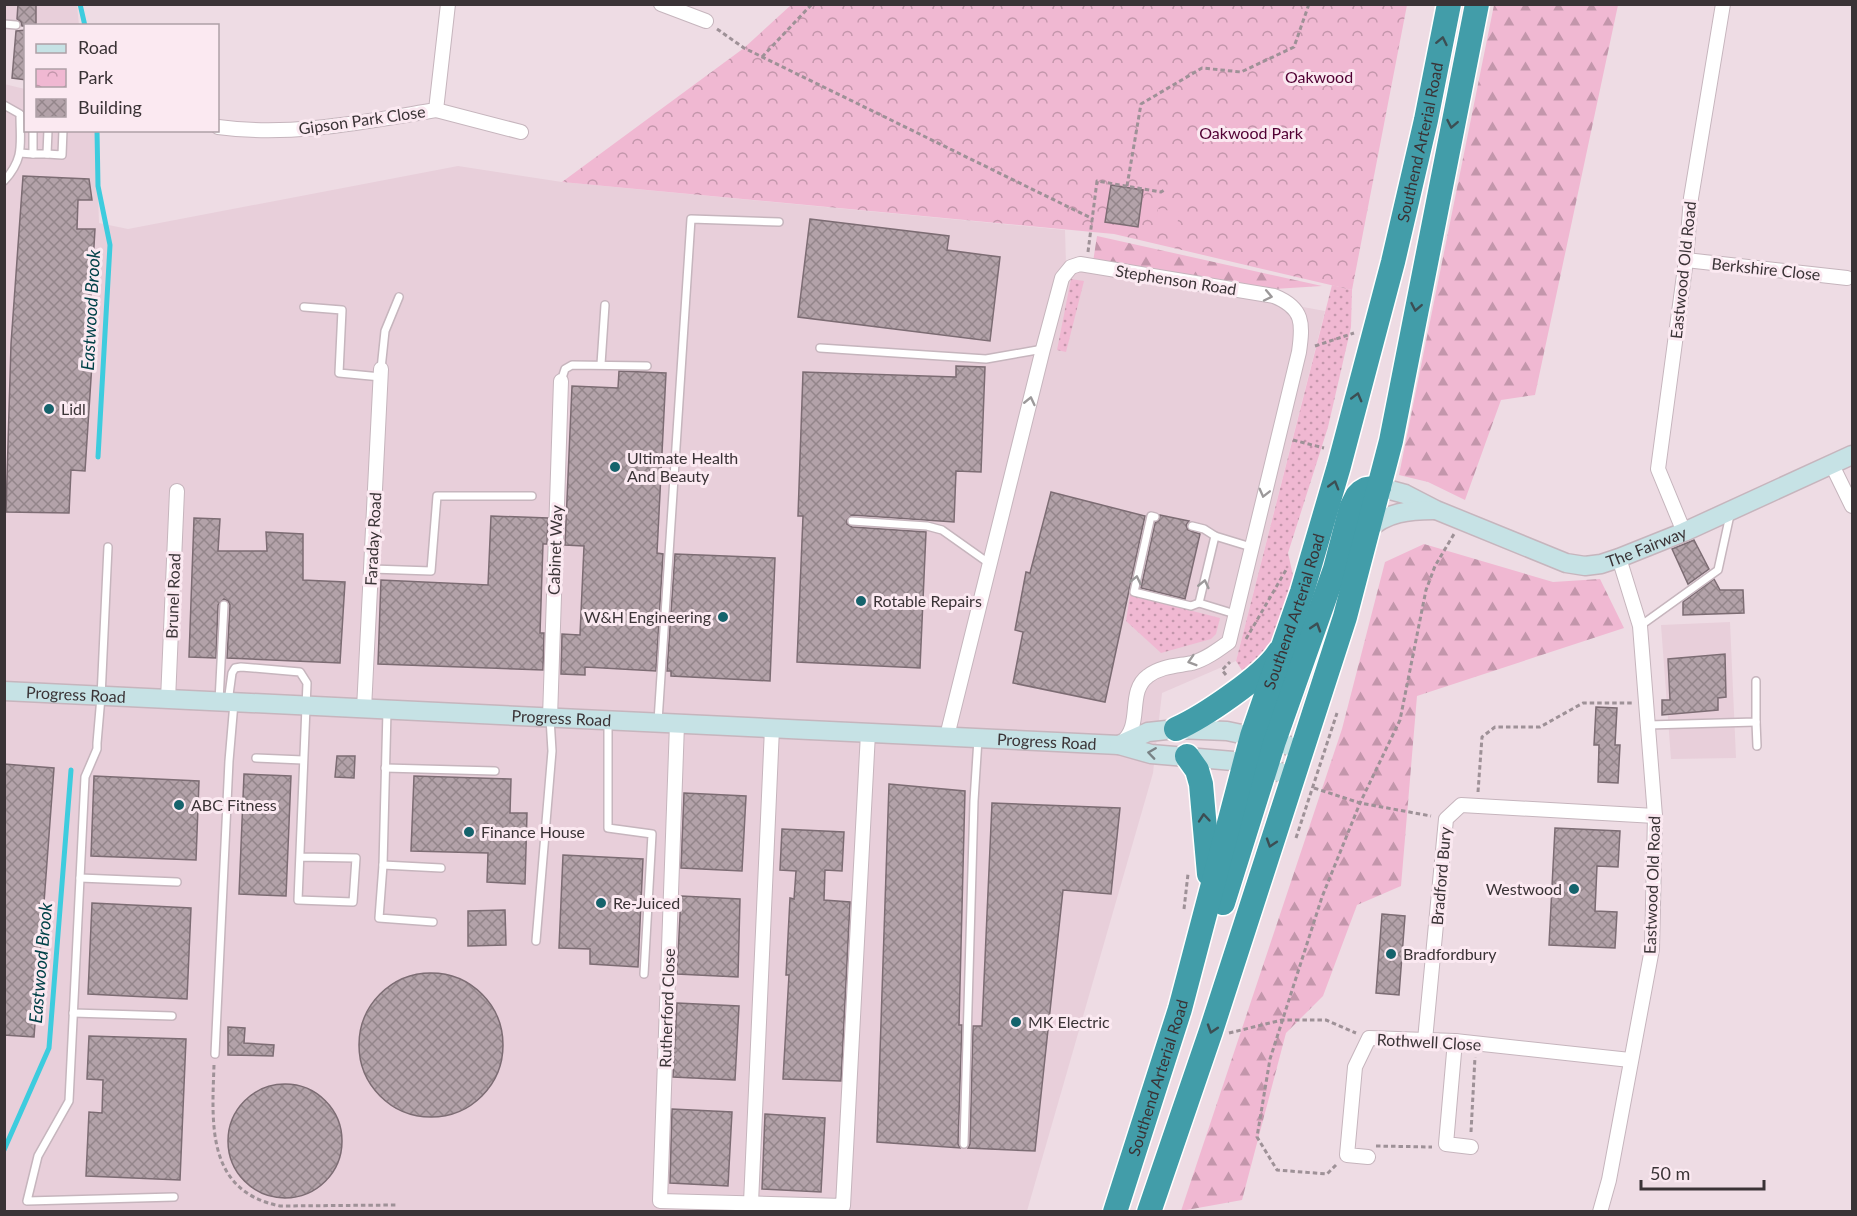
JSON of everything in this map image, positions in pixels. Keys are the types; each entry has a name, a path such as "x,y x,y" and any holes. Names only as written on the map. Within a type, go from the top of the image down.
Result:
{"highway":[{"name":"Southend Arterial Road","path":"1149,1212 1211,1031 1293,776 1278,743 1286,641 1339,466 1390,273 1426,120 1449,4"},
{"name":"Southend Arterial Road","path":"1278,743 1345,617 1391,441 1477,4"},
{"path":"1180,1009 1196,988 1256,765 1278,743 1335,569 1353,502 1366,489 1379,487"},
{"path":"1167,729 1200,717 1264,669 1286,641"},
{"path":"1187,756 1197,770 1202,784 1210,898"},
{"name":"Southend Arterial Road","path":"1115,1212 1180,1009 1210,898 1256,765"}],"street":[{"name":"Gipson Park Close","path":"436,110 448,4"},
{"path":"660,4 706,21"},
{"name":"Eastwood Old Road","path":"1684,532 1658,469 1686,260 1691,198 1724,4"},
{"name":"Gipson Park Close","path":"219,127 248,131 323,129 436,110 521,132"},
{"name":"Berkshire Close","path":"1686,260 1847,278"},
{"path":"947,736 1062,278 1071,267 1086,265"},
{"name":"Stephenson Road","path":"1086,265 1275,296 1296,309 1301,322 1299,352 1229,642 1195,662 1165,668 1146,676 1140,686 1132,730 1119,745"},
{"name":"Faraday Road","path":"364,710 381,373"},
{"name":"Cabinet Way","path":"549,718 561,381"},
{"name":"The Fairway","path":"1379,487 1405,494 1436,510 1566,563 1593,565 1619,558 1684,532 1852,455"},
{"path":"1832,465 1852,506"},
{"name":"Brunel Road","path":"168,700 177,491"},
{"name":"The Fairway","path":"1368,530 1382,518 1392,514 1436,510"},
{"name":"Eastwood Old Road","path":"1600,1212 1609,1180 1652,949 1655,816 1640,626 1619,558"},
{"name":"Progress Road","path":"4,691 1119,745 1150,754 1187,756 1256,765 1293,776"},
{"path":"1135,708 1136,716 1143,726 1167,729"},
{"name":"Rutherford Close","path":"677,724 660,1201 843,1206 868,733"},
{"path":"751,1203 772,728"},
{"name":"Progress Road","path":"1119,745 1148,732 1167,729 1227,731 1278,743"},
{"name":"Bradford Bury","path":"1425,1040 1446,819 1461,805 1655,816"},
{"name":"Rothwell Close","path":"1347,1155 1355,1067 1369,1038 1455,1041 1630,1060"},
{"path":"1455,1041 1446,1144 1471,1147"},
{"path":"1347,1155 1368,1156"}],"lane":[{"path":"4,24 16,25"},
{"path":"4,105 23,115 20,153 16,168 4,182"},
{"path":"33,132 33,154"},
{"path":"47,154 48,132"},
{"path":"20,153 62,154 63,132"},
{"path":"657,723 691,219 779,222"},
{"path":"304,307 342,310 339,373 381,373 385,331 399,297"},
{"path":"601,364 605,305"},
{"path":"820,348 986,359 1043,349"},
{"path":"561,381 565,369 572,365 647,366"},
{"path":"372,569 431,571 437,496 532,496"},
{"path":"1640,626 1718,570 1731,509"},
{"path":"1155,517 1151,516 1134,592 1191,606 1199,603 1235,614"},
{"path":"852,521 927,526 942,530 990,564"},
{"path":"1192,526 1251,547"},
{"path":"1199,603 1215,536"},
{"path":"108,547 97,749 85,777 69,1101 38,1156 27,1201 174,1197"},
{"path":"215,1054 229,761 224,605"},
{"path":"227,703 232,673 235,668 300,672 307,683 298,900 353,902 356,858 300,857"},
{"path":"1756,681 1757,746"},
{"path":"387,711 383,865 379,918 433,922"},
{"path":"536,941 552,751 549,718"},
{"path":"609,721 608,828 652,834 644,974"},
{"path":"1648,725 1756,722"},
{"path":"964,1144 974,801 978,738"},
{"path":"256,758 303,759"},
{"path":"385,768 495,771"},
{"path":"383,865 441,868"},
{"path":"80,878 177,882"},
{"path":"73,1013 172,1016"}],"path":[{"path":"762,57 812,4"},
{"path":"1127,186 1141,104 1202,68 1241,72 1294,47 1308,4"},
{"path":"706,21 744,48 1093,219"},
{"path":"1086,265 1097,181 1161,192 1166,189"},
{"path":"1299,352 1356,332 1353,343"},
{"path":"1347,1155 1327,1174 1277,1170 1257,1137 1270,1059 1322,897 1360,803 1400,720 1426,590 1435,566 1462,521"},
{"path":"1241,647 1289,561"},
{"path":"1222,670 1235,655"},
{"path":"1477,806 1482,737 1495,727 1540,727 1582,704 1646,702"},
{"path":"1314,788 1360,803 1446,819"},
{"path":"1183,918 1188,874"},
{"path":"1233,1034 1282,1020 1326,1020 1369,1038"},
{"path":"1471,1147 1476,1044"},
{"path":"215,1054 213,1133 227,1172 239,1189 261,1201 280,1206 397,1205"},
{"path":"1368,1156 1376,1145 1441,1147 1446,1144"}],"shaded area":[{"path":"4,5 77,5 79,24 5,22"},
{"path":"4,84 24,89 24,132 96,132 99,223 128,229 458,166 562,182 1065,230 1066,264 1325,311 1236,661 1162,693 1153,773 1027,1211 5,1211"},
{"path":"1730,622 1736,758 1671,759 1661,625"}],"green space":[{"name":"Oakwood Park","path":"791,5 1407,5 1352,290 1114,234 562,182 744,48"},
{"path":"1494,5 1618,5 1535,395 1501,400 1465,500 1428,482 1399,475"},
{"path":"1158,209 1179,212 1176,235 1155,232"},
{"path":"1097,236 1322,286 1244,291 1093,262"},
{"path":"1071,279 1084,281 1066,352 1057,350"},
{"path":"1332,285 1352,290 1351,327 1328,427 1288,553 1294,580 1278,640 1243,672 1236,661"},
{"path":"1424,544 1553,582 1600,579 1624,628 1417,696 1401,886 1357,905 1323,996 1286,1033 1242,1200 1181,1211 1342,729 1385,562"},
{"path":"1130,595 1220,618 1216,634 1211,639 1161,653 1126,621"}],"building":[{"path":"18,4 36,4 36,24 22,26 17,19"},
{"path":"24,30 24,80 12,78 16,31"},
{"path":"23,176 89,179 92,200 78,200 77,229 95,229 88,348 93,348 85,471 71,470 69,513 6,512 11,344"},
{"path":"1111,185 1143,190 1138,227 1105,222"},
{"path":"810,219 949,236 947,250 1000,257 990,341 798,317"},
{"path":"956,366 985,367 981,472 956,471 954,522 852,515 847,520 847,524 852,527 926,532 920,668 797,662 803,516 798,516 803,372 956,377"},
{"name":"Ultimate Health And Beauty","path":"619,371 666,373 657,553 663,554 656,671 585,667 585,675 561,674 562,634 580,635 584,546 565,545 572,386 618,388"},
{"path":"1051,492 1145,516 1105,702 1013,683 1023,632 1015,630 1026,572 1030,573"},
{"path":"1160,515 1189,521 1186,525 1188,530 1200,534 1185,599 1141,588 1155,523 1159,520"},
{"path":"491,516 548,518 547,544 543,544 540,633 544,633 543,670 378,664 381,580 488,585"},
{"path":"194,518 220,519 218,551 267,551 266,532 303,534 303,580 345,582 340,663 227,658 230,605 224,599 218,605 216,658 189,657"},
{"path":"1694,540 1709,569 1688,584 1672,549"},
{"name":"W&H Engineering","path":"675,554 775,558 770,681 671,676 671,671 667,671"},
{"path":"1714,579 1720,590 1743,590 1744,613 1683,615 1683,602"},
{"path":"1725,654 1726,697 1718,698 1718,710 1662,715 1662,700 1670,700 1668,659"},
{"path":"1596,707 1617,708 1615,745 1620,745 1618,783 1598,782 1599,745 1594,745"},
{"path":"337,756 355,756 354,778 335,777"},
{"path":"4,764 54,768 34,1037 4,1035"},
{"path":"244,774 291,776 286,896 239,894"},
{"path":"94,776 199,781 196,860 91,856"},
{"name":"Finance House","path":"414,776 511,779 510,813 527,813 525,884 487,882 488,853 411,851"},
{"path":"889,784 965,791 959,1025 962,1025 958,1144 960,1148 877,1142"},
{"path":"684,793 746,796 742,871 681,868"},
{"name":"MK Electric","path":"992,803 1120,808 1111,894 1063,890 1035,1151 968,1148 970,1144 973,1026 982,1026"},
{"name":"Westwood","path":"1555,828 1620,831 1618,867 1597,866 1595,911 1617,912 1615,948 1549,945"},
{"path":"782,829 844,832 842,871 825,870 824,900 850,902 841,1081 783,1079 789,975 786,975 790,898 794,899 796,871 780,870"},
{"name":"Re-Juiced","path":"563,855 643,859 638,967 590,964 590,949 559,948"},
{"path":"681,896 740,899 738,977 677,974"},
{"path":"92,903 191,908 187,999 88,994"},
{"path":"505,910 506,945 468,946 468,911"},
{"name":"Bradfordbury","path":"1382,914 1405,916 1399,995 1376,993"},
{"path":"431,973 445,974 459,979 482,994 497,1017 502,1031 502,1059 497,1073 482,1096 459,1111 445,1116 431,1117 417,1116 403,1111 380,1096 365,1073 360,1059 359,1045 360,1031 365,1017 380,994 403,979 417,974"},
{"path":"677,1003 739,1006 735,1080 673,1077"},
{"path":"228,1027 245,1028 244,1043 274,1045 273,1056 228,1055"},
{"path":"89,1036 186,1039 180,1180 86,1176 89,1112 102,1113 103,1080 87,1079"},
{"path":"285,1084 307,1089 325,1101 337,1119 342,1141 337,1163 325,1181 307,1193 285,1198 263,1193 245,1181 233,1163 228,1141 233,1119 245,1101 263,1089"},
{"path":"672,1109 732,1112 728,1186 670,1183"},
{"path":"765,1114 825,1118 821,1192 762,1189"}],"waterway":[{"name":"Eastwood Brook","path":"80,4 85,24"},
{"name":"Eastwood Brook","path":"97,132 98,186 110,245 98,457"},
{"name":"Eastwood Brook","path":"4,1150 49,1048 71,770"}],"place":[{"name":"Lidl","path":"49,409"},
{"name":"Ultimate Health And Beauty","path":"615,467"},
{"name":"Rotable Repairs","path":"861,601"},
{"name":"W&H Engineering","path":"723,617"},
{"name":"ABC Fitness","path":"179,805"},
{"name":"Finance House","path":"469,832"},
{"name":"Westwood","path":"1574,889"},
{"name":"Re-Juiced","path":"601,903"},
{"name":"Bradfordbury","path":"1391,954"},
{"name":"MK Electric","path":"1016,1022"}],"park label":[{"name":"Oakwood","path":"1319,77"}]}
